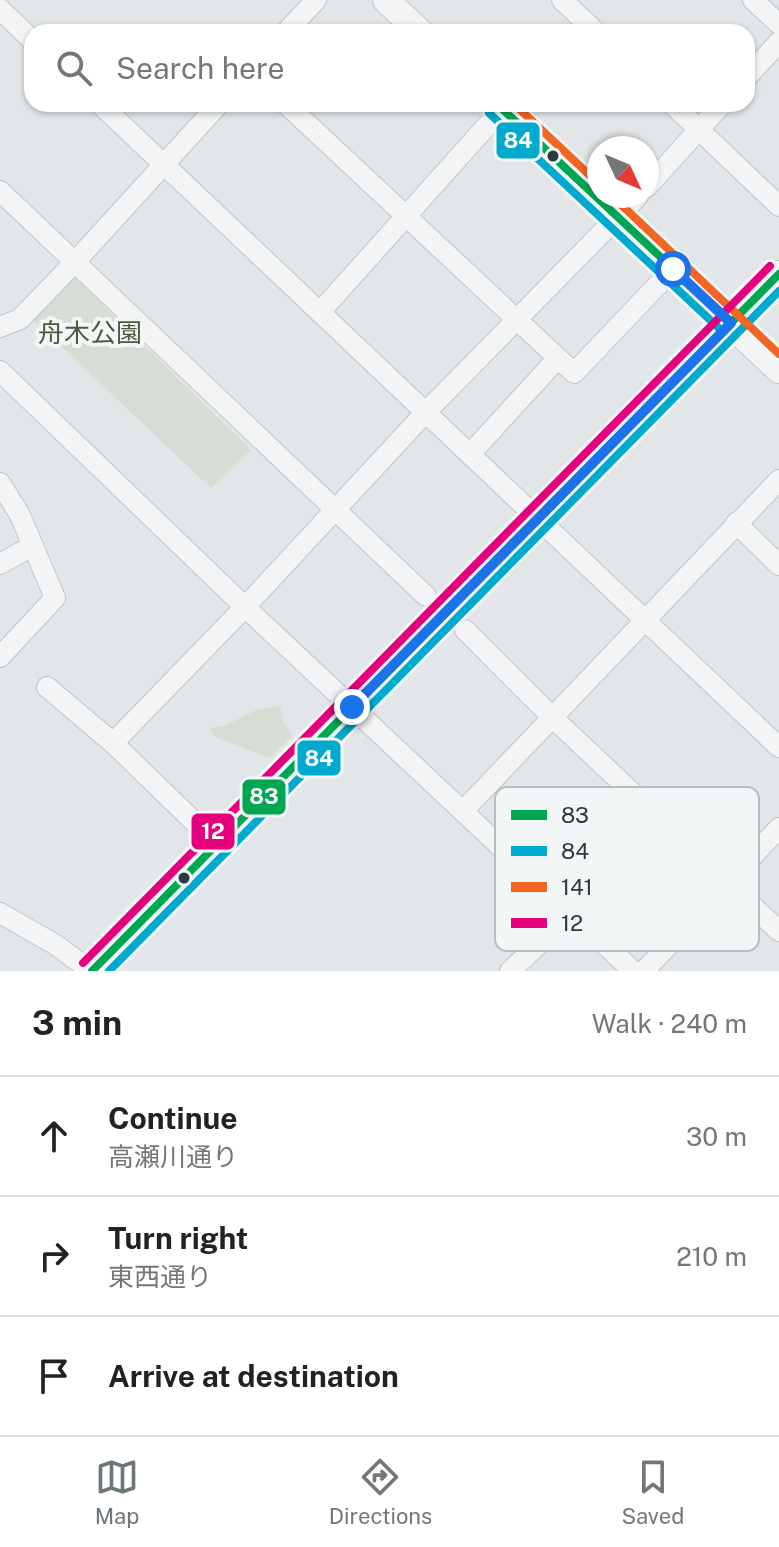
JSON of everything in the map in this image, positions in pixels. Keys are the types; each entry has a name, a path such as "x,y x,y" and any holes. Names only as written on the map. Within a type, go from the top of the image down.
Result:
{"street":[{"path":"294,24 316,0"},
{"path":"386,0 412,24"},
{"path":"562,0 588,24"},
{"path":"753,0 779,24"},
{"path":"0,9 24,32"},
{"path":"755,68 779,42"},
{"path":"108,112 779,747"},
{"path":"0,327 20,319 212,112"},
{"path":"294,112 574,373 673,269"},
{"path":"320,312 495,112"},
{"path":"506,112 779,370"},
{"path":"681,112 779,206"},
{"path":"659,174 715,112"},
{"path":"0,191 426,596"},
{"path":"113,743 336,511 426,412 628,208"},
{"path":"0,913 56,945 91,971 779,274"},
{"path":"470,454 558,358"},
{"path":"0,371 495,842"},
{"path":"463,811 779,480"},
{"path":"0,483 20,515 55,598 0,657"},
{"path":"736,523 779,565"},
{"path":"0,564 32,546"},
{"path":"465,630 625,787"},
{"path":"47,687 113,743 217,844"},
{"path":"759,850 779,828"},
{"path":"759,913 779,931"},
{"path":"510,971 531,951"},
{"path":"611,951 633,971"},
{"path":"644,971 663,951"}],"green space":[{"name":"舟木公園","path":"73,276 251,450 211,488 33,320"},
{"path":"280,706 283,721 293,735 270,758 215,737 210,728 226,725 258,709"}],"transit line":[{"name":"83","path":"506,112 731,323"},
{"name":"141","path":"522,112 587,173"},
{"name":"84","path":"489,113 723,332"},
{"name":"141","path":"625,208 779,354"},
{"name":"12","path":"83,963 770,266"},
{"name":"83","path":"92,971 779,274"},
{"name":"84","path":"109,971 779,291"}],"route":[{"path":"352,707 731,323 673,269"}]}
